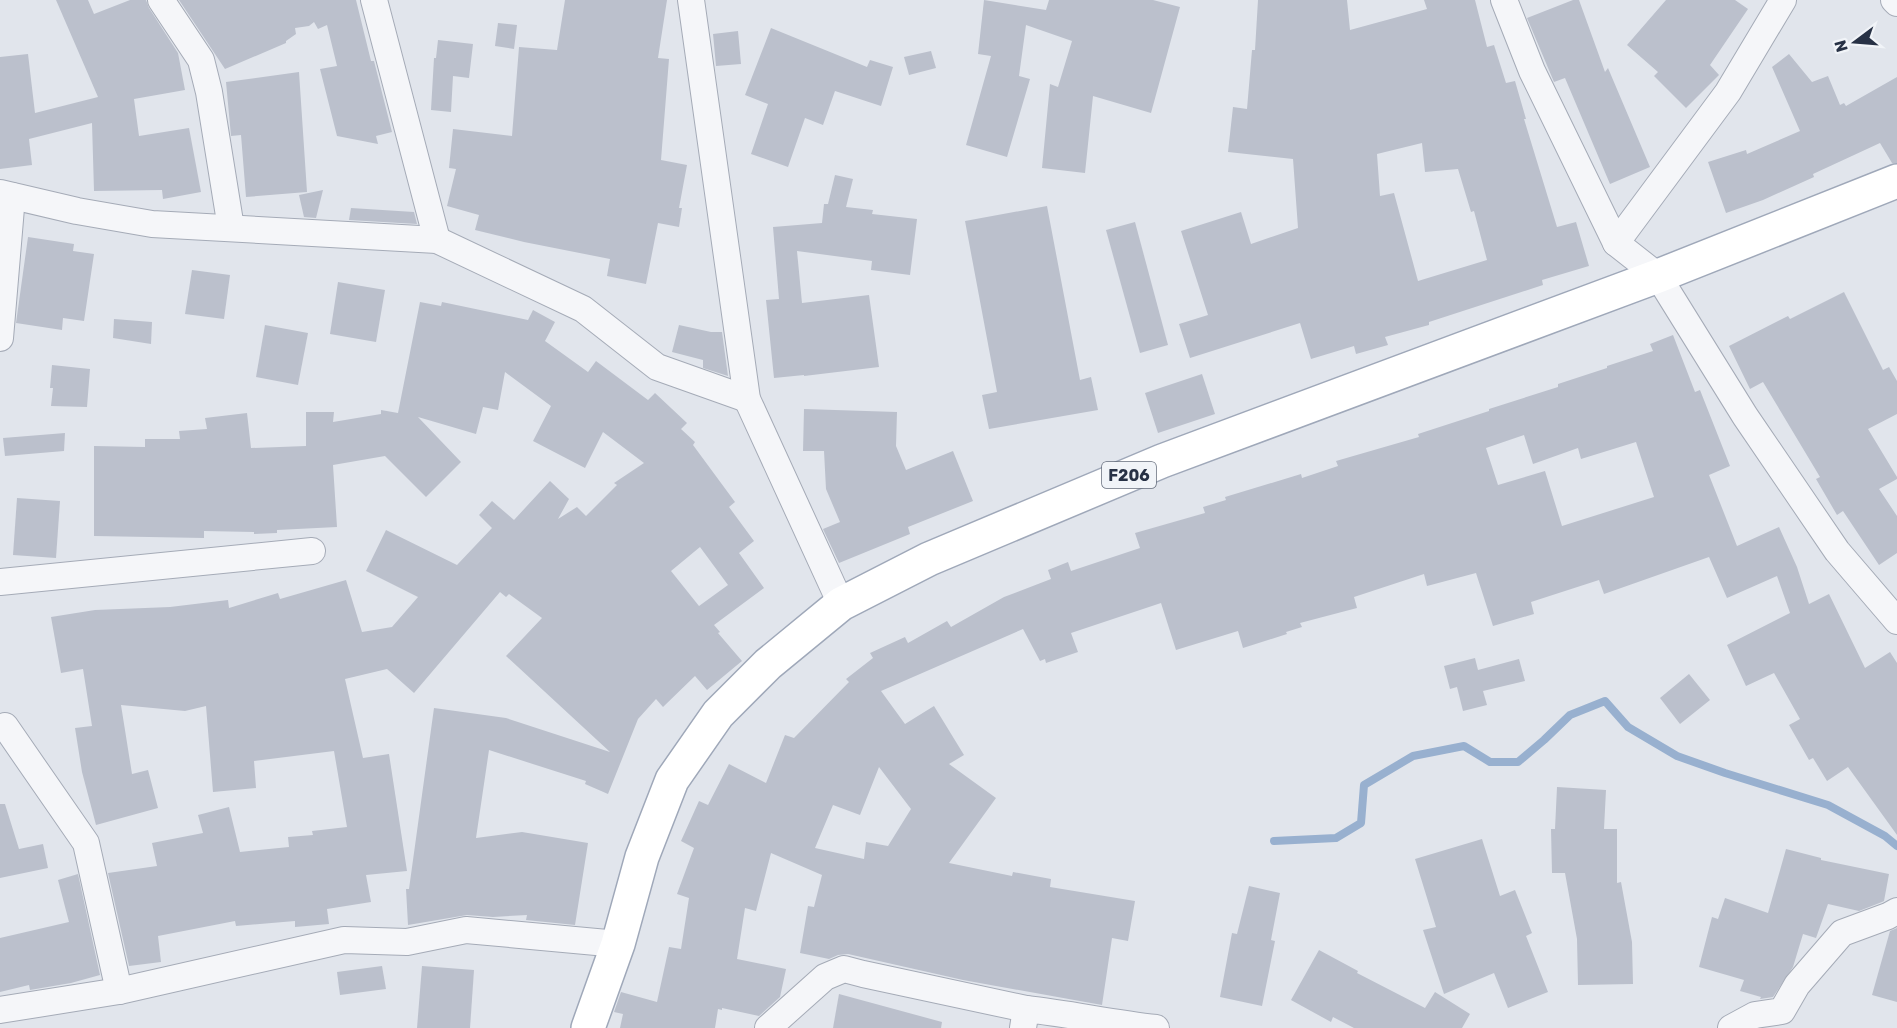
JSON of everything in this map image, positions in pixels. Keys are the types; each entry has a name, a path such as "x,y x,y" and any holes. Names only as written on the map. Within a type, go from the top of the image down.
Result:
{"main road":[{"name":"F206","path":"588,1028 618,944 642,857 672,780 718,714 768,664 841,604 930,558 1162,461 1658,276 1897,181"}],"street":[{"path":"161,0 201,60 210,92 231,228"},
{"path":"374,0 437,240"},
{"path":"691,0 747,399 841,604"},
{"path":"1504,0 1532,71 1616,243 1658,276 1745,416 1837,551 1897,621"},
{"path":"1616,243 1728,92 1783,0"},
{"path":"0,338 6,194 76,211 152,224 437,240 583,309 657,367 747,399"},
{"path":"0,582 312,551"},
{"path":"2,724 86,843 119,991"},
{"path":"1731,1028 1755,1016 1782,1011 1797,985 1842,933 1897,911"},
{"path":"0,1010 119,991 344,940 407,942 466,930 618,944"},
{"path":"768,1028 825,977 844,969 1025,1019 1060,1013 1115,1024 1156,1028"}],"building":[{"path":"56,0 88,0 94,14 130,0 146,0 178,53 185,90 134,99 139,136 189,128 201,192 163,199 162,190 94,191 92,123 29,139 32,165 0,169 0,57 28,54 35,113 98,97"},
{"path":"179,0 356,0 392,132 376,136 378,144 337,136 320,69 337,66 327,25 318,29 314,22 309,26 295,28 296,34 286,43 225,69"},
{"path":"565,0 667,0 658,58 669,59 661,160 687,165 679,208 682,208 679,227 658,223 646,284 607,276 610,259 475,230 479,215 447,206 456,169 449,168 453,129 512,136 519,47 557,50"},
{"path":"984,0 1046,10 1049,0 1153,0 1180,7 1151,113 1093,96 1085,173 1042,168 1050,84 1058,87 1072,41 1026,25 1019,76 1030,79 1007,157 966,145 991,56 978,54"},
{"path":"1258,0 1347,0 1350,30 1427,9 1424,0 1475,0 1487,47 1494,45 1506,83 1515,81 1526,119 1524,119 1557,227 1576,222 1589,266 1542,280 1543,285 1429,322 1429,325 1385,337 1388,345 1356,354 1354,346 1311,359 1300,323 1190,358 1179,324 1208,315 1181,231 1241,212 1251,244 1298,228 1293,159 1228,152 1233,107 1247,109 1252,50 1255,50","holes":["1422,143 1425,172 1458,169 1471,212 1474,211 1487,260 1418,281 1394,193 1380,196 1377,154"]},
{"path":"1573,0 1579,0 1605,72 1608,68 1650,167 1610,184 1565,78 1554,82 1527,18"},
{"path":"1666,0 1735,0 1748,9 1710,65 1719,75 1686,108 1654,76 1658,72 1627,45"},
{"path":"498,23 517,25 514,49 495,46"},
{"path":"771,28 867,67 870,60 893,67 881,106 835,91 823,125 805,118 788,167 751,154 768,104 745,95"},
{"path":"738,31 741,64 716,66 713,34"},
{"path":"438,40 473,44 469,78 453,76 451,112 431,110 434,58 436,58"},
{"path":"931,51 936,68 909,75 904,57"},
{"path":"1789,54 1812,82 1828,76 1840,105 1844,103 1846,106 1897,77 1897,163 1892,163 1880,143 1813,174 1814,177 1763,200 1726,213 1708,162 1746,150 1747,154 1800,131 1772,67"},
{"path":"299,72 307,192 246,197 241,135 231,136 226,82"},
{"path":"835,175 853,179 846,207 873,210 872,214 917,219 910,275 871,270 872,261 797,251 802,303 869,295 879,367 774,378 766,300 779,299 773,227 822,223 824,204 828,204"},
{"path":"323,190 316,218 304,217 299,195"},
{"path":"1047,206 1080,380 1091,377 1098,410 989,429 982,395 997,392 965,221"},
{"path":"351,208 414,212 417,224 349,220"},
{"path":"1135,222 1168,345 1140,353 1106,230"},
{"path":"28,237 74,244 73,251 94,254 84,321 63,318 62,330 16,323"},
{"path":"192,270 230,275 224,319 185,314"},
{"path":"338,282 385,290 376,342 330,334"},
{"path":"1844,292 1883,370 1889,367 1897,381 1897,414 1868,429 1897,477 1879,489 1897,516 1897,553 1879,565 1843,511 1837,515 1816,479 1820,477 1763,382 1750,389 1729,346 1788,316 1790,319"},
{"path":"420,302 441,306 442,302 528,320 533,310 555,322 545,341 588,372 596,361 648,400 655,393 687,423 681,429 695,442 693,445 735,502 729,507 754,541 739,553 764,588 714,625 742,661 707,690 695,676 663,707 656,699 638,719 608,794 585,784 586,781 489,750 476,838 522,832 588,843 575,925 526,920 527,915 493,917 467,915 408,925 406,889 409,889 434,708 506,718 610,752 506,656 542,618 509,594 506,597 500,592 414,693 387,669 345,679 363,758 389,754 407,871 366,875 371,902 327,909 329,924 295,927 295,921 236,926 235,921 158,936 161,962 129,966 108,873 157,866 152,843 203,833 198,815 229,807 240,852 289,847 288,837 313,835 312,831 347,827 334,751 254,761 256,788 213,792 206,706 185,711 121,705 132,774 148,770 158,808 96,825 82,772 75,728 92,726 83,669 61,673 51,617 95,610 170,607 228,600 229,608 278,593 280,599 346,580 362,632 392,627 418,597 366,571 386,530 457,565 492,528 479,515 492,501 514,520 550,481 569,499 558,519 577,507 586,516 617,485 614,483 644,463 603,432 585,468 533,441 551,406 505,372 498,410 483,407 476,434 418,417 461,462 426,497 385,456 333,465 337,527 277,530 277,533 254,534 254,532 204,531 204,538 94,536 94,446 145,447 145,439 180,439 179,431 207,429 205,418 247,413 251,448 306,446 306,412 334,412 333,422 381,414 381,410 398,413","holes":["700,547 728,585 699,606 671,571"]},
{"path":"114,319 152,322 151,344 113,338"},
{"path":"265,325 308,333 298,385 256,377"},
{"path":"679,325 722,332 728,376 703,368 703,360 672,352"},
{"path":"1673,335 1695,392 1700,390 1730,466 1709,475 1737,546 1779,527 1797,567 1809,604 1829,594 1865,668 1890,652 1897,663 1897,835 1848,767 1827,781 1813,758 1809,760 1789,725 1800,719 1774,673 1746,686 1727,645 1790,613 1777,576 1727,598 1709,557 1604,594 1599,580 1531,602 1534,614 1493,626 1476,573 1427,586 1424,574 1354,597 1357,608 1300,623 1302,627 1286,632 1287,634 1243,648 1238,631 1176,650 1161,603 1071,633 1078,652 1046,663 1045,659 1040,661 1023,629 881,691 905,724 934,706 964,755 949,764 996,798 949,863 1012,876 1013,872 1051,879 1050,887 1135,901 1128,941 1112,938 1102,1005 963,980 848,954 829,959 800,953 808,906 814,907 822,875 771,853 756,911 745,908 737,959 786,969 780,997 759,1016 718,1009 715,1028 620,1028 623,1014 614,1012 621,992 657,1002 669,947 681,949 689,898 677,894 694,848 681,841 699,801 708,805 729,764 766,783 785,735 794,738 849,682 846,679 873,658 870,653 905,637 908,643 947,621 951,627 1004,597 1051,579 1048,570 1068,562 1071,571 1140,548 1135,533 1205,513 1203,507 1226,500 1225,497 1301,474 1302,478 1338,466 1336,461 1419,437 1418,434 1558,387 1558,384 1653,351 1650,344","holes":["1524,435 1533,464 1578,448 1581,459 1636,442 1654,497 1562,526 1545,471 1498,485 1486,448","879,767 911,809 888,846 866,842 864,859 815,848 833,805 860,815"]},
{"path":"52,365 90,369 87,407 51,406"},
{"path":"1202,374 1215,414 1158,433 1145,393"},
{"path":"804,409 897,412 896,446 906,470 953,451 973,501 908,527 910,534 839,563 823,529 840,522 826,489 824,451 803,451"},
{"path":"65,433 64,451 5,456 3,438"},
{"path":"17,498 60,501 56,558 13,555"},
{"path":"1475,658 1478,670 1519,659 1525,681 1483,691 1487,705 1463,711 1457,687 1450,689 1444,666"},
{"path":"1689,674 1710,700 1680,724 1660,698"},
{"path":"1557,787 1606,790 1604,829 1617,829 1617,883 1621,882 1632,942 1633,984 1578,985 1577,939 1565,873 1552,873 1551,829 1555,829"},
{"path":"0,804 5,804 19,849 43,844 48,868 0,878"},
{"path":"1482,839 1500,896 1515,890 1532,933 1526,936 1548,992 1508,1008 1494,973 1444,994 1423,930 1436,927 1415,859"},
{"path":"1786,849 1821,858 1821,860 1889,874 1882,902 1859,911 1828,904 1816,938 1803,934 1793,967 1773,997 1760,999 1761,997 1740,991 1744,980 1699,967 1712,917 1718,919 1725,898 1768,913"},
{"path":"78,874 100,975 30,990 29,985 0,992 0,938 69,922 58,880"},
{"path":"1249,886 1280,893 1271,940 1275,941 1262,1006 1220,997 1232,933 1237,934"},
{"path":"1897,928 1897,1002 1872,995 1890,931"},
{"path":"1319,950 1358,971 1357,973 1425,1008 1435,992 1470,1014 1462,1028 1354,1028 1333,1017 1331,1022 1291,1000"},
{"path":"382,966 386,989 340,995 337,972"},
{"path":"422,966 474,970 470,1028 417,1028"},
{"path":"839,994 942,1022 941,1028 833,1028"}],"waterway":[{"path":"1274,841 1336,838 1361,823 1364,785 1413,756 1464,746 1490,762 1518,762 1570,715 1605,701 1628,727 1677,756 1828,805 1885,836 1897,846"}]}
